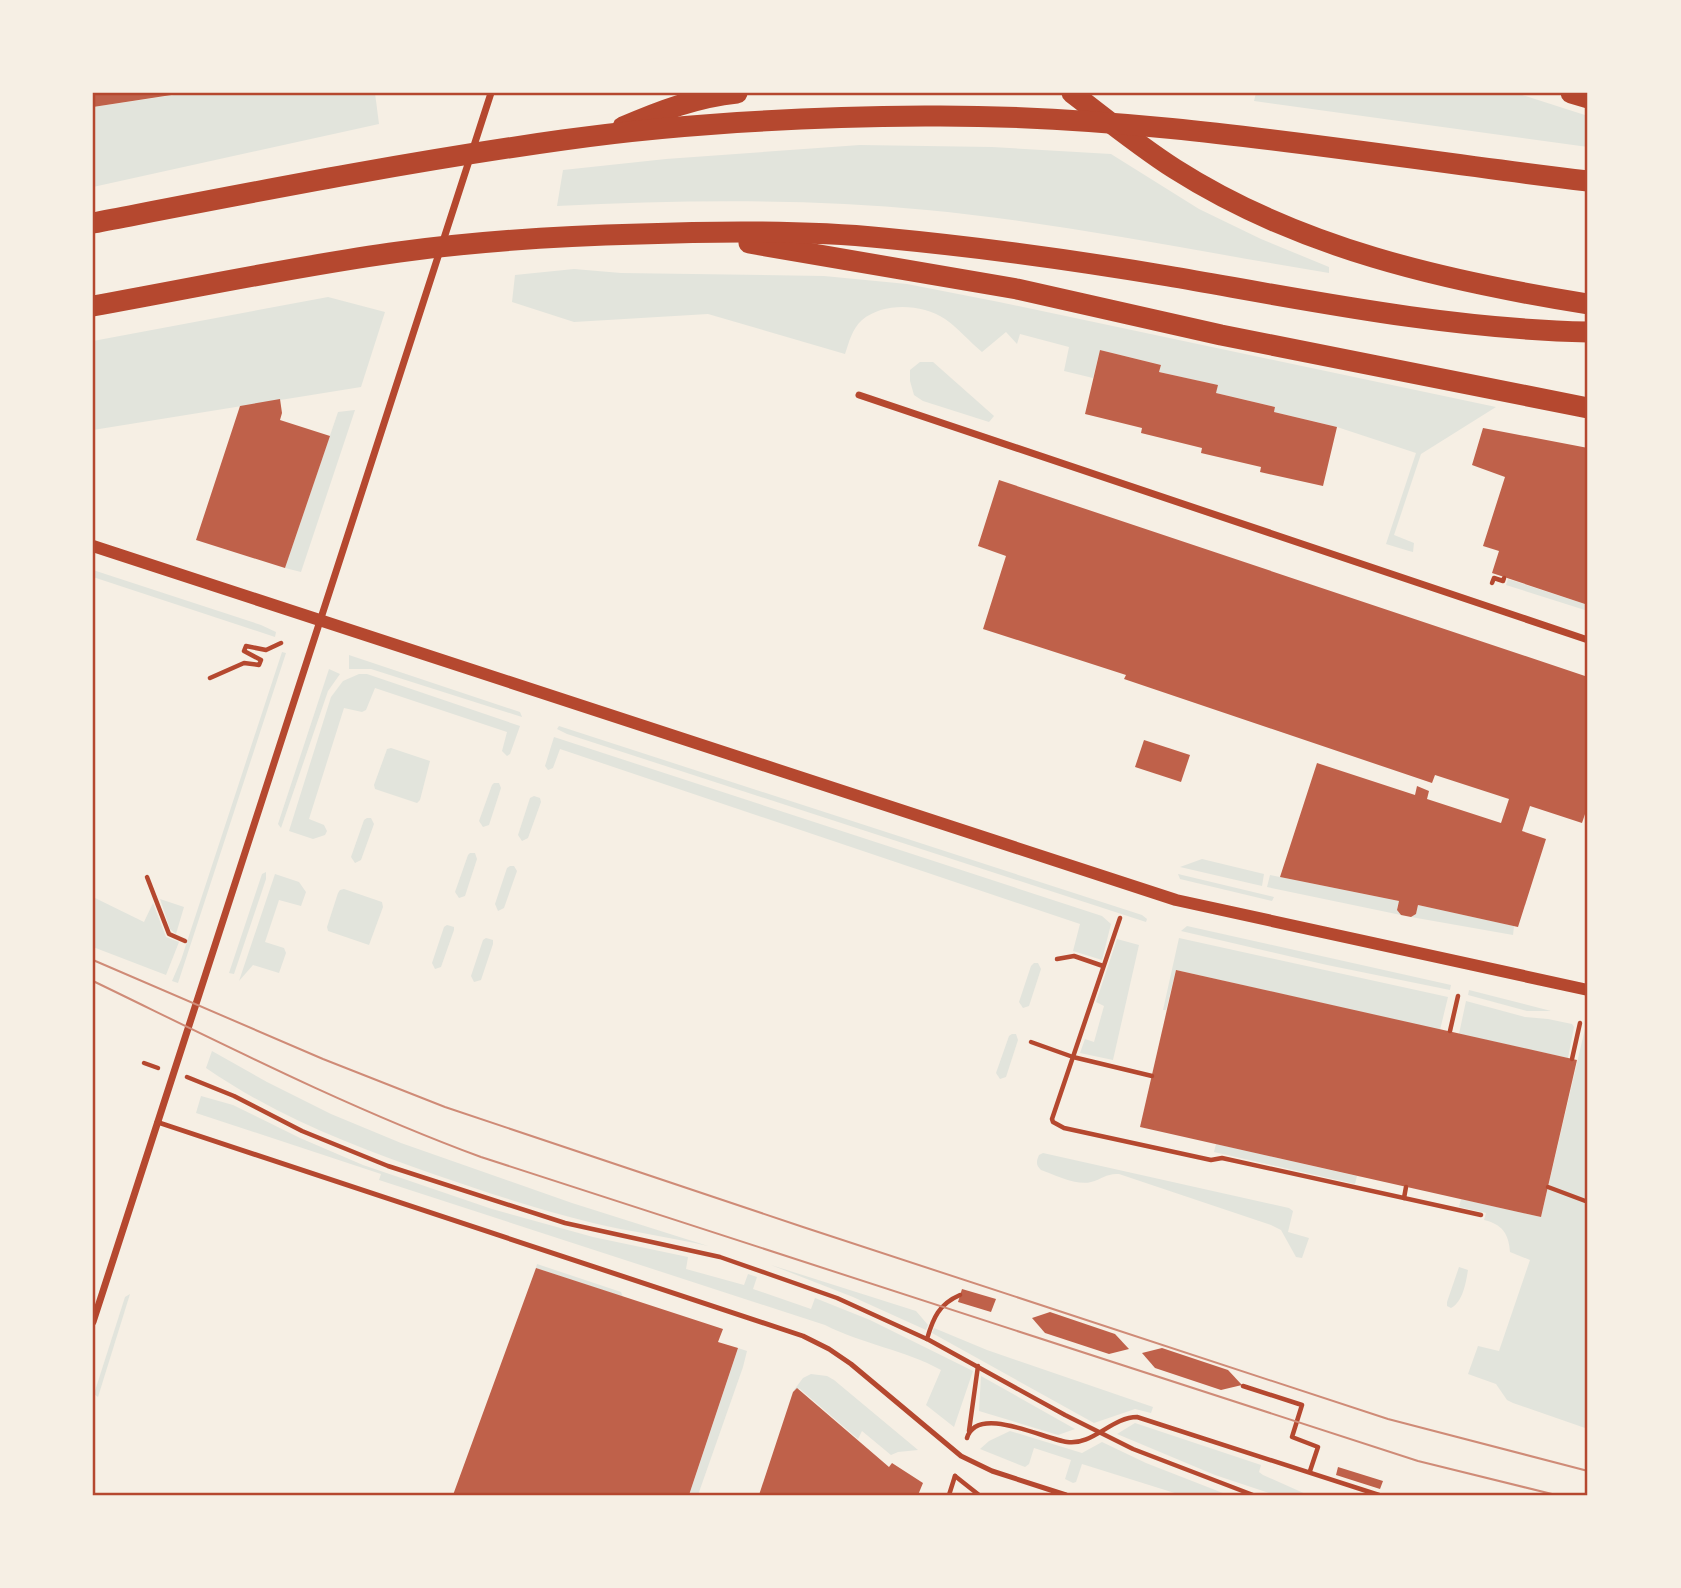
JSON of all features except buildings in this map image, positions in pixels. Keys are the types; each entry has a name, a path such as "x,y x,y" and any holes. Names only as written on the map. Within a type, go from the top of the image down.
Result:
{"highway":[{"path":"608,134 660,111 737,93"},
{"path":"1072,93 1177,170 1222,196 1318,239 1461,280 1588,304"},
{"path":"1571,93 1588,98"},
{"path":"93,223 382,168 564,139 734,123 833,118 928,116 1058,119 1150,125 1334,146 1588,181"},
{"path":"688,232 1017,289 1234,337 1588,408"},
{"path":"93,306 348,260 445,247 531,239 688,232 784,233 879,237 974,248 1070,260 1449,322 1542,331 1588,332"}],"street":[{"path":"93,1322 491,93"},
{"path":"859,396 1588,640"},
{"path":"93,546 1176,900 1588,990"}],"lane":[{"path":"157,1122 803,1336 851,1364 961,1456 992,1471 1066,1495"}],"path":[{"path":"1492,583 1494,578 1503,581 1504,578"},
{"path":"210,678 244,663 259,665 261,660 244,651 246,646 266,650 281,643"},
{"path":"147,877 169,934 185,941"},
{"path":"1120,918 1052,1119 1057,1125 1211,1160 1222,1158 1481,1215"},
{"path":"1057,959 1074,957 1103,966"},
{"path":"1450,1031 1458,996"},
{"path":"1572,1059 1580,1023"},
{"path":"1031,1042 1073,1057 1152,1076"},
{"path":"144,1063 151,1066"},
{"path":"194,1080 234,1096 302,1131 388,1166 565,1223 677,1247 763,1270 837,1298 927,1339 1098,1432 1176,1467 1253,1495"},
{"path":"1404,1198 1406,1187"},
{"path":"1548,1187 1588,1202"},
{"path":"927,1339 938,1311 947,1301 960,1295"},
{"path":"967,1438 978,1366"},
{"path":"1243,1386 1302,1405 1292,1437 1318,1447 1310,1472"},
{"path":"969,1431 975,1426 997,1423 1059,1441 1076,1443 1125,1418 1137,1417 1379,1495"},
{"path":"949,1495 956,1473 979,1495"}],"shaded area":[{"path":"188,93 375,93 379,124 93,187 93,107"},
{"path":"1256,93 1516,93 1588,116 1588,147 1254,101"},
{"path":"860,145 992,147 1111,154 1199,209 1261,239 1329,267 1329,273 1078,230 881,206 742,201 557,206 563,170 666,159"},
{"path":"574,269 621,273 824,276 907,284 1496,407 1421,454 1394,535 1414,543 1413,552 1386,544 1416,453 1337,427 1274,412 1275,407 1216,393 1217,385 1159,372 1161,365 1100,350 1093,378 1064,371 1069,347 1020,334 1017,344 1006,332 982,352 945,319 914,308 881,310 862,320 853,332 845,354 708,314 574,322 512,302 515,275"},
{"path":"328,297 385,312 361,387 93,430 93,341"},
{"path":"920,362 933,362 994,416 989,422 923,401 914,395 910,370"},
{"path":"355,410 301,572 285,568 338,412"},
{"path":"93,570 261,625 276,632 275,637 93,577"},
{"path":"1508,579 1588,605 1588,611 1506,585"},
{"path":"282,652 286,653 178,983 172,981"},
{"path":"349,655 520,712 522,717 371,669 349,669"},
{"path":"329,669 340,674 328,691 281,828 278,824"},
{"path":"359,674 367,674 520,726 510,754 507,756 502,751 507,732 375,688 366,710 362,712 344,708 309,819 324,825 327,831 325,835 313,839 289,831 331,697 343,681"},
{"path":"559,726 1142,915 1147,919 1146,922 567,734 557,729"},
{"path":"554,737 1102,916 1111,924 1102,960 1073,951 1080,924 560,749 553,768 548,770 545,766"},
{"path":"387,749 430,761 417,803 375,789 374,785"},
{"path":"494,783 499,783 501,788 489,825 483,827 479,821"},
{"path":"530,798 540,798 541,802 528,838 522,841 518,835"},
{"path":"367,818 371,818 374,824 361,860 355,863 351,857"},
{"path":"470,853 475,853 477,859 465,896 459,898 455,892"},
{"path":"1202,859 1264,874 1262,886 1180,867"},
{"path":"510,866 514,866 517,871 504,908 498,911 495,904"},
{"path":"266,872 234,974 229,973 262,874"},
{"path":"275,874 299,882 306,892 301,906 279,900 265,942 284,948 286,953 279,973 253,965 239,981"},
{"path":"1178,874 1274,897 1272,901 1180,879"},
{"path":"1270,875 1399,901 1397,910 1401,915 1267,887"},
{"path":"344,889 382,902 383,907 369,945 328,931 338,893"},
{"path":"93,897 144,922 153,903 166,937 179,942 166,975 93,947"},
{"path":"160,899 184,907 176,934 170,929"},
{"path":"1418,905 1514,926 1513,935 1411,917 1416,914"},
{"path":"447,925 454,927 454,930 441,967 435,969 432,963"},
{"path":"1187,926 1451,985 1450,990 1181,931"},
{"path":"486,938 493,940 493,944 481,980 474,982 471,976"},
{"path":"1179,938 1448,997 1440,1030 1176,970 1166,1010 1163,1010"},
{"path":"1117,939 1139,945 1113,1060 1080,1053 1085,1039 1094,1042 1104,1006 1096,1002"},
{"path":"1034,963 1038,963 1041,969 1029,1006 1023,1008 1019,1002"},
{"path":"1469,990 1551,1011 1527,1011 1468,995"},
{"path":"1466,1001 1525,1017 1572,1024 1574,1027 1568,1058 1459,1034"},
{"path":"1587,1020 1588,1429 1513,1403 1507,1400 1496,1384 1468,1374 1478,1346 1499,1351 1530,1260 1510,1252 1506,1235 1496,1224 1484,1220 1486,1213 1459,1207 1461,1199 1541,1217"},
{"path":"1012,1034 1016,1034 1018,1040 1006,1077 1000,1079 996,1073"},
{"path":"212,1051 331,1114 401,1143 572,1203 708,1246 553,1213 456,1182 347,1142 289,1116 206,1068"},
{"path":"201,1096 233,1105 363,1165 492,1209 593,1237 688,1257 686,1269 744,1285 748,1274 757,1277 753,1289 811,1309 815,1298 870,1320 973,1371 954,1427 926,1405 941,1370 927,1363 825,1325 379,1180 381,1174 196,1113"},
{"path":"1216,1144 1357,1176 1355,1184 1214,1152"},
{"path":"1043,1153 1289,1208 1293,1211 1288,1232 1309,1238 1302,1258 1296,1257 1281,1230 1271,1225 1119,1174 1085,1183 1066,1179 1039,1168 1037,1160"},
{"path":"537,1264 621,1292 623,1297 536,1268"},
{"path":"771,1265 916,1311 928,1325 926,1330 853,1297"},
{"path":"1459,1267 1468,1270 1461,1297 1451,1308 1447,1306 1447,1302"},
{"path":"130,1294 98,1397 94,1394 125,1297"},
{"path":"934,1328 987,1350 1153,1407 1151,1413 1135,1409 1094,1423 932,1333"},
{"path":"738,1348 747,1351 743,1367 698,1495 689,1495"},
{"path":"811,1374 827,1376 834,1380 918,1450 891,1455 862,1431 858,1439 800,1389 794,1390 803,1378"},
{"path":"981,1376 1075,1429 1058,1435 979,1411"},
{"path":"1135,1423 1261,1465 1259,1472 1263,1475 1308,1495 1275,1495 1215,1475 1117,1434"},
{"path":"1010,1431 1082,1453 1102,1442 1146,1463 1228,1495 1181,1495 1082,1464 1076,1482 1073,1483 1065,1479 1071,1460 1034,1448 1029,1464 1025,1467 980,1449 989,1441"}],"tram line":[{"path":"93,960 323,1059 445,1107 1388,1419 1588,1471"},
{"path":"93,981 382,1118 481,1157 1418,1461 1556,1495"}]}
